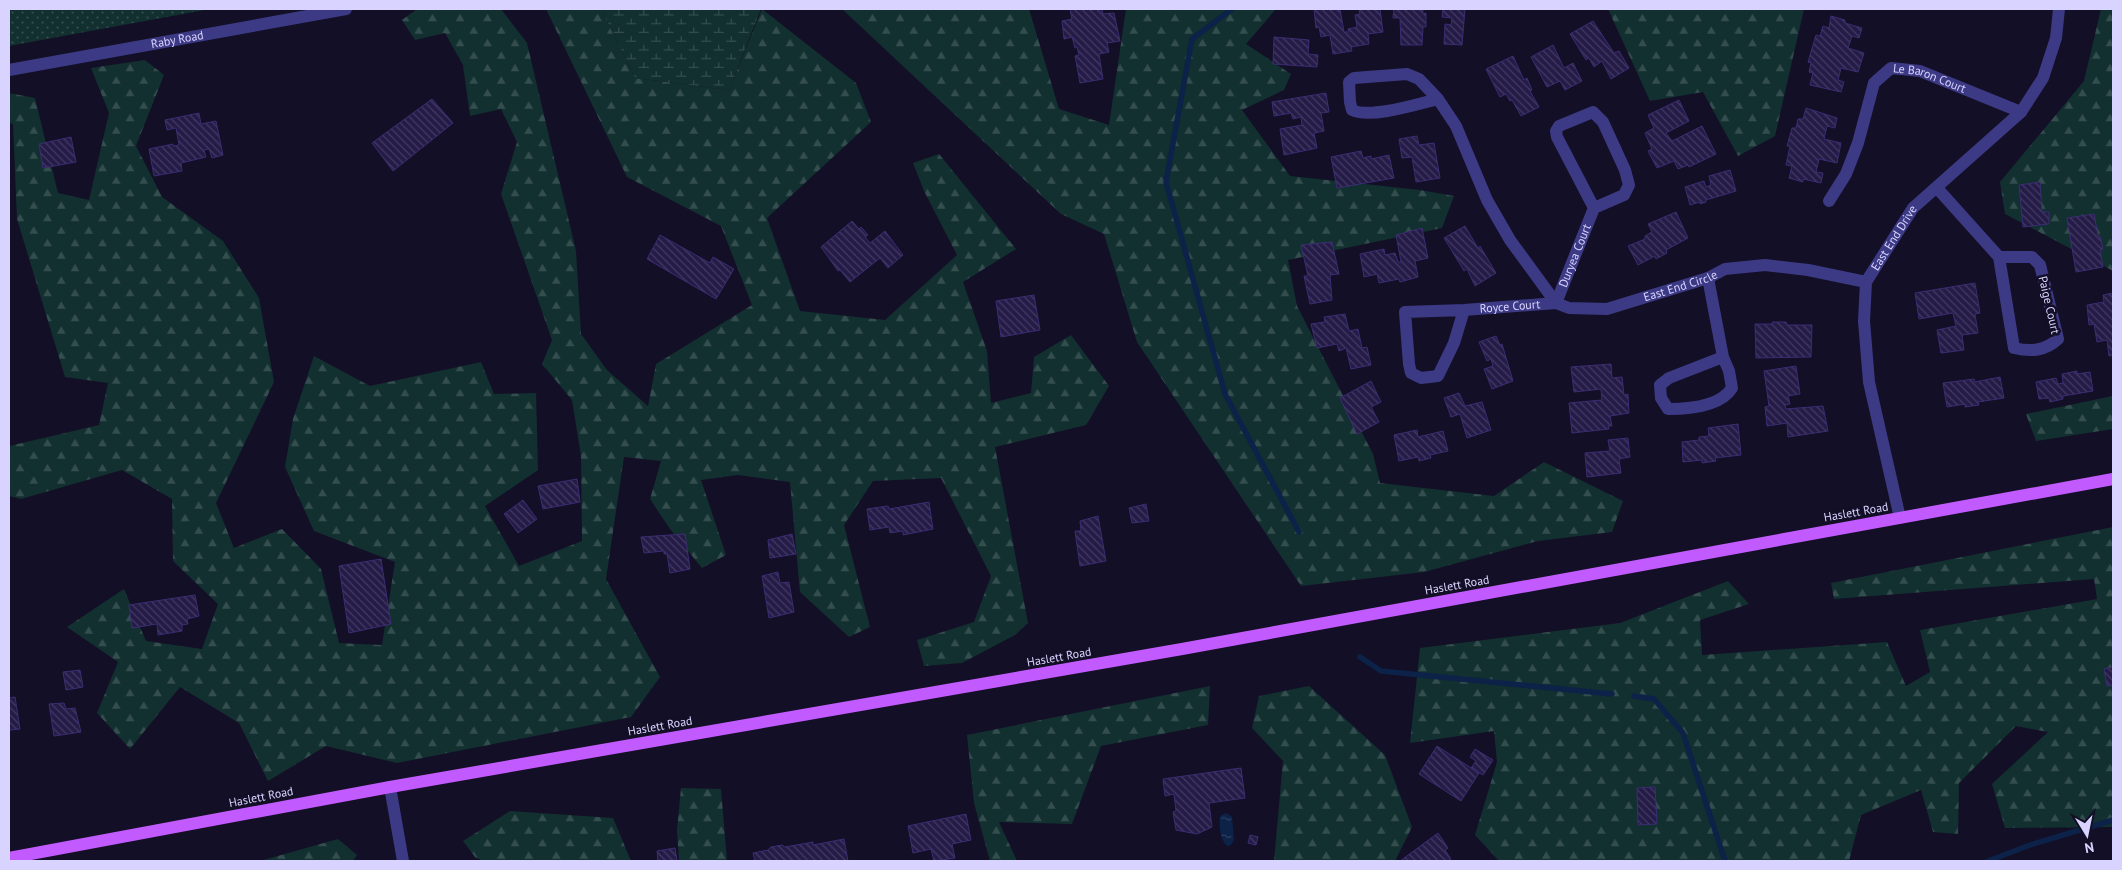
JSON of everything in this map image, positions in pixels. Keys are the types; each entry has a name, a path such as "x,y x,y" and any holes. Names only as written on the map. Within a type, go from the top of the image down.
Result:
{"main road":[{"name":"Haslett Road","path":"9,858 390,787 1182,650 2113,479"}],"street":[{"name":"Raby Road","path":"9,70 346,9"},
{"name":"East End Drive","path":"1900,518 1869,382 1864,321 1866,282 1913,208 2021,112 2043,78 2056,38 2058,9"},
{"name":"Le Baron Court","path":"1829,201 1846,174 1858,143 1874,83 1891,68 1920,71 2021,112"},
{"path":"1438,99 1403,108 1360,114 1352,110 1349,82 1354,78 1407,74 1419,79 1438,99 1456,126 1487,200 1510,240 1556,302"},
{"name":"Duryea Court","path":"1556,302 1594,208 1624,195 1629,185 1611,136 1603,122 1593,112 1559,126 1556,131 1557,137 1594,208"},
{"path":"1937,188 1999,257"},
{"name":"Paige Court","path":"1999,257 2032,257 2040,265 2058,339 2050,346 2040,350 2026,351 2014,348 1999,257"},
{"name":"East End Circle","path":"1556,302 1568,308 1607,309 1708,278 1724,269 1765,265 1808,270 1866,282"},
{"path":"1708,278 1723,357 1730,372 1732,388 1728,395 1687,410 1668,409 1661,398 1660,385 1668,378 1723,357"},
{"name":"Royce Court","path":"1464,310 1454,344 1438,376 1421,378 1412,373 1409,364 1406,312 1464,310 1556,302"},
{"path":"390,787 403,861"}],"green space":[{"path":"9,9 210,9 9,46"},
{"path":"417,9 501,9 527,43 576,251 581,334 607,370 648,406 656,364 752,305 721,226 627,177 546,9 601,9 635,78 729,90 762,9 856,83 871,122 767,218 800,311 885,320 957,255 924,191 913,163 939,154 1016,249 963,282 987,351 991,403 1031,393 1034,357 1071,335 1109,386 1086,425 995,447 1028,623 1015,635 962,663 924,666 917,640 974,622 991,576 941,478 873,481 844,525 870,627 849,637 800,592 790,482 738,475 701,480 726,555 702,568 670,529 650,499 661,461 624,457 606,579 660,677 631,717 397,763 326,746 268,781 239,723 180,687 130,749 97,713 118,662 67,627 124,589 146,641 202,649 218,604 173,561 172,499 122,470 21,499 9,496 9,446 99,425 108,383 65,377 17,219 13,124 9,123 9,93 35,98 58,193 89,200 109,113 91,68 145,60 164,75 136,146 162,197 223,241 259,298 274,382 216,503 234,548 282,529 321,569 339,643 382,645 395,562 314,531 285,467 293,419 314,356 370,386 481,362 494,394 536,393 538,470 485,506 519,566 582,541 581,456 572,400 542,364 552,340 501,194 517,142 501,109 470,116 463,65 445,33 415,40 402,20"},
{"path":"601,9 761,9 729,90 635,78"},
{"path":"842,9 1029,9 1059,109 1109,125 1126,9 1276,9 1246,44 1291,74 1284,90 1242,110 1290,176 1420,190 1454,196 1442,228 1288,260 1297,306 1373,454 1380,483 1494,496 1544,462 1623,501 1612,532 1538,541 1424,572 1301,586 1137,342 1104,234 1061,214"},
{"path":"1608,9 1804,9 1775,136 1738,156 1703,92 1650,101"},
{"path":"2101,9 2113,9 2113,271 2005,214 2000,182 2084,81"},
{"path":"2113,396 2113,429 2036,441 2026,414"},
{"path":"2113,527 2113,827 2005,828 1992,784 2048,732 2016,726 1959,783 1958,834 1933,832 1921,790 1861,815 1849,861 1499,861 1475,835 1497,762 1494,731 1410,743 1420,648 1620,623 1728,581 1749,604 1700,620 1702,655 1887,642 1906,686 1930,672 1920,630 2097,599 2094,579 1834,599 1831,583"},
{"path":"1210,686 1208,725 1101,746 1072,824 999,822 1017,861 990,861 974,803 967,735"},
{"path":"1309,686 1385,755 1412,827 1395,861 1274,861 1283,761 1252,728 1259,696"},
{"path":"681,788 721,789 727,861 679,861 677,830"},
{"path":"510,811 613,818 631,861 483,861 475,857 463,841"},
{"path":"338,839 357,855 353,861 260,861"}],"water":[{"path":"1226,813 1232,817 1234,840 1231,845 1227,846 1221,836 1220,824 1220,816"}],"building":[{"path":"1070,9 1102,9 1103,14 1114,13 1120,41 1107,43 1109,52 1099,54 1103,79 1080,83 1075,56 1079,55 1077,47 1075,48 1072,37 1064,39 1062,21 1072,19"},
{"path":"1314,9 1340,9 1344,32 1349,32 1348,29 1357,27 1355,15 1360,14 1359,9 1380,9 1383,32 1368,34 1369,44 1351,47 1352,51 1333,54 1330,35 1321,37 1319,27 1316,28"},
{"path":"1394,9 1423,9 1423,14 1426,13 1426,27 1423,27 1422,45 1401,45 1400,18 1393,18"},
{"path":"1443,9 1465,9 1462,45 1444,44 1445,24 1451,25 1452,18 1442,17"},
{"path":"1831,16 1862,28 1859,38 1852,36 1848,48 1864,53 1858,72 1841,68 1838,80 1844,82 1841,92 1810,85 1813,73 1809,72 1811,63 1808,62 1816,35 1820,36 1823,26 1829,28"},
{"path":"1593,21 1614,53 1619,51 1629,68 1611,79 1602,61 1594,67 1589,58 1586,60 1570,34"},
{"path":"1274,37 1309,40 1308,54 1318,55 1317,67 1273,64"},
{"path":"1553,45 1564,68 1573,63 1582,81 1565,90 1560,81 1547,87 1531,57"},
{"path":"1513,56 1524,80 1527,78 1532,90 1530,91 1539,107 1521,116 1512,100 1510,101 1506,94 1500,97 1486,69"},
{"path":"1326,93 1329,112 1321,113 1324,131 1314,133 1317,148 1284,155 1280,129 1302,125 1301,117 1293,119 1291,113 1274,116 1272,102"},
{"path":"432,99 453,123 393,171 372,143"},
{"path":"1679,100 1689,121 1666,133 1672,141 1702,126 1716,154 1689,167 1688,165 1678,169 1674,161 1657,168 1648,151 1652,149 1645,133 1654,128 1648,115"},
{"path":"1806,108 1837,118 1835,128 1827,126 1824,139 1841,143 1837,163 1819,159 1816,172 1823,173 1821,183 1803,179 1803,182 1789,178 1792,166 1786,165 1790,146 1787,146 1792,128 1796,128 1798,119 1803,119"},
{"path":"199,113 201,124 216,121 223,155 212,158 209,149 204,150 206,157 181,163 182,171 154,176 149,149 173,144 173,146 179,145 176,128 167,130 165,120"},
{"path":"1417,136 1419,145 1434,143 1440,178 1416,182 1412,157 1402,158 1399,139"},
{"path":"71,137 76,162 43,168 39,144"},
{"path":"1361,151 1363,158 1371,156 1371,159 1389,155 1394,178 1337,188 1331,157"},
{"path":"1730,170 1736,191 1706,200 1706,202 1700,204 1700,202 1690,205 1685,187 1704,181 1706,187 1711,185 1709,176"},
{"path":"2040,182 2042,212 2049,212 2049,224 2023,227 2019,185"},
{"path":"1676,212 1688,238 1666,250 1667,253 1656,259 1655,256 1638,265 1628,246 1645,239 1645,236 1652,232 1648,224"},
{"path":"2094,214 2098,236 2100,236 2103,249 2100,250 2103,267 2076,272 2067,218"},
{"path":"852,221 868,235 865,237 870,243 885,231 903,255 888,268 880,258 850,282 840,270 838,271 821,247"},
{"path":"1465,226 1478,248 1480,246 1496,273 1475,286 1467,269 1464,271 1444,238"},
{"path":"1422,228 1428,258 1415,261 1418,277 1400,282 1399,279 1379,283 1377,274 1364,277 1360,254 1384,249 1385,255 1395,253 1398,262 1401,262 1396,235"},
{"path":"660,235 710,263 713,257 734,269 716,299 647,259"},
{"path":"1332,242 1339,274 1330,275 1332,300 1310,304 1304,276 1308,276 1301,245"},
{"path":"1975,283 1980,313 1975,314 1978,333 1962,335 1964,350 1941,353 1937,330 1956,326 1953,313 1919,319 1915,293"},
{"path":"2113,293 2113,355 2109,356 2107,340 2097,342 2094,324 2089,325 2087,305 2104,302 2103,295"},
{"path":"1034,295 1040,330 1001,337 996,301"},
{"path":"1345,314 1349,331 1358,329 1362,348 1367,347 1371,365 1351,369 1346,348 1339,351 1337,344 1317,348 1311,324 1325,322 1324,317"},
{"path":"1772,322 1786,322 1787,325 1812,325 1811,357 1756,358 1755,324 1773,324"},
{"path":"1496,336 1500,345 1502,344 1513,381 1492,389 1484,369 1493,366 1491,359 1487,361 1479,342"},
{"path":"1611,364 1612,378 1622,377 1624,395 1628,394 1629,413 1610,416 1612,426 1608,426 1609,429 1572,433 1569,403 1602,400 1601,389 1574,392 1571,367"},
{"path":"1796,366 1800,394 1788,396 1790,404 1785,405 1786,409 1823,406 1828,431 1788,437 1787,423 1767,426 1765,407 1769,406 1764,371"},
{"path":"2077,371 2077,374 2090,372 2093,391 2063,396 2063,399 2050,402 2049,398 2039,399 2036,382 2056,378 2058,384 2063,383 2062,374"},
{"path":"2000,377 2004,398 1978,402 1979,405 1965,407 1965,404 1947,407 1943,383 1974,379 1975,382"},
{"path":"1371,381 1381,402 1371,407 1379,422 1357,434 1340,398"},
{"path":"1459,393 1465,406 1482,402 1491,430 1467,438 1460,414 1451,417 1444,398"},
{"path":"1738,424 1741,455 1715,458 1716,461 1702,463 1702,460 1683,462 1682,442 1699,440 1699,437 1709,436 1708,428"},
{"path":"1417,430 1418,437 1443,431 1448,451 1430,455 1431,458 1419,461 1418,457 1399,461 1394,435"},
{"path":"1628,438 1630,457 1619,459 1621,473 1587,477 1585,453 1610,451 1608,440"},
{"path":"577,479 580,502 543,509 538,486"},
{"path":"523,500 537,519 518,533 504,514"},
{"path":"929,502 933,529 903,535 903,531 890,533 889,527 870,530 867,509 888,506 889,509"},
{"path":"1146,504 1149,521 1132,523 1129,508"},
{"path":"1098,516 1106,561 1080,566 1075,531 1081,531 1080,521"},
{"path":"685,534 690,569 670,573 667,554 664,554 664,551 644,553 641,537"},
{"path":"792,534 796,554 770,558 768,540"},
{"path":"381,559 391,624 349,633 339,566"},
{"path":"778,572 780,583 789,582 794,612 769,618 762,576"},
{"path":"195,595 199,616 187,619 188,624 182,625 182,631 158,635 157,624 132,628 129,605"},
{"path":"2113,667 2113,685 2107,686 2104,669"},
{"path":"80,670 83,687 66,690 63,672"},
{"path":"15,697 20,729 9,730 9,698"},
{"path":"64,703 66,709 75,708 81,732 54,736 49,704"},
{"path":"1437,746 1479,773 1461,801 1419,774"},
{"path":"1475,749 1493,760 1483,775 1471,768 1476,761 1470,757"},
{"path":"1241,768 1245,798 1209,803 1212,827 1197,834 1176,830 1173,812 1176,811 1174,794 1165,796 1163,779"},
{"path":"1655,787 1657,824 1638,825 1637,788"},
{"path":"966,814 971,840 952,844 955,858 934,861 931,849 913,853 908,826"},
{"path":"1438,833 1448,848 1445,850 1451,859 1447,861 1400,861"},
{"path":"1250,835 1258,837 1256,845 1248,843"},
{"path":"844,839 848,861 755,861 753,853 782,845 785,847 813,842 813,845"},
{"path":"675,848 677,861 658,861 657,851"}],"waterway":[{"path":"1232,9 1192,39 1166,182 1225,394 1299,532"},
{"path":"1360,657 1381,671 1612,694"},
{"path":"1634,696 1654,699 1683,733 1725,861"},
{"path":"1988,861 2030,845 2113,820"}]}
